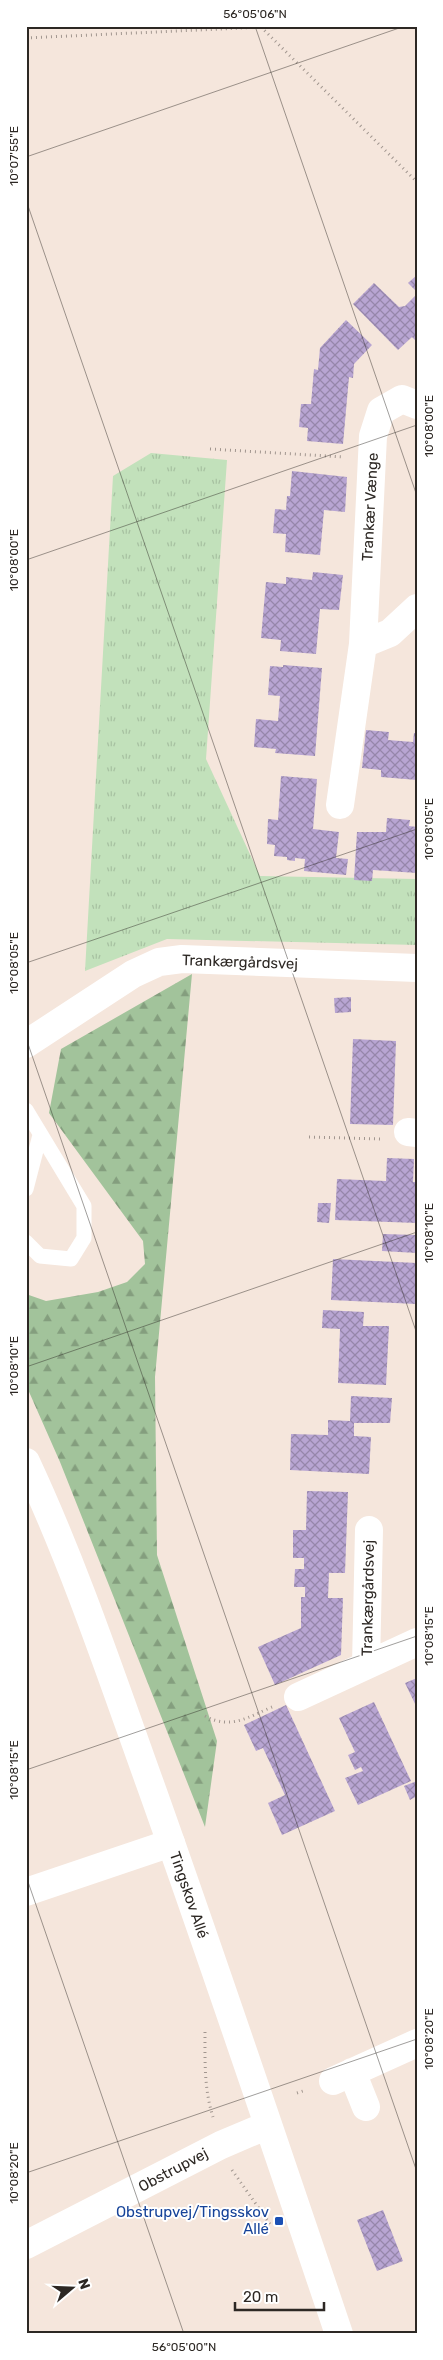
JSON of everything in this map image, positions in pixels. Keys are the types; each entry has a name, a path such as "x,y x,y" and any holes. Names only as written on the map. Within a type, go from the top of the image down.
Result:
{"street":[{"name":"Trankær Vænge","path":"340,805 363,644 373,436 381,411 402,399 417,405"},
{"path":"363,644 390,633 417,608"},
{"name":"Trankærgårdsvej","path":"26,1044 133,974 159,962 182,959 417,968"},
{"name":"Tingskov Allé","path":"26,1462 83,1597 171,1844 339,2334"},
{"name":"Trankærgårdsvej","path":"366,1665 369,1530"},
{"name":"Trankærgårdsvej","path":"298,1697 417,1642"},
{"path":"26,1892 171,1844"},
{"path":"366,2107 342,2077 417,2044"},
{"name":"Obstrupvej","path":"26,2245 221,2145 268,2125"}],"lane":[{"path":"26,1110 84,1206 84,1238 71,1259 40,1256 26,1242"},
{"path":"26,1189 40,1135"}],"path":[{"path":"260,26 417,182"},
{"path":"26,38 285,26"},
{"path":"210,449 372,459"},
{"path":"309,1137 403,1140 413,1133"},
{"path":"206,1716 217,1723 229,1724 298,1697"},
{"path":"205,2030 204,2072 207,2098 221,2145 237,2179 272,2228"}],"green space":[{"path":"151,453 227,460 206,759 260,876 417,879 417,945 167,939 85,971 113,476"},
{"path":"192,974 155,1377 157,1555 217,1741 205,1827 60,1462 26,1385 26,1294 46,1301 98,1292 127,1282 145,1264 143,1241 49,1113 61,1049"}],"building":[{"path":"417,275 417,292 408,283"},
{"path":"374,283 399,307 405,306 417,294 417,342 412,337 398,350 353,304"},
{"path":"346,320 372,345 354,364 353,378 349,377 343,444 307,441 308,428 299,427 301,404 311,404 314,369 318,370 320,348"},
{"path":"292,471 347,477 345,512 324,510 320,555 285,552 286,534 273,533 275,509 286,510 287,496 290,496"},
{"path":"313,572 343,575 339,610 320,609 316,654 280,651 281,640 261,638 266,582 286,584 286,577 312,580"},
{"path":"283,665 322,668 315,756 275,753 276,749 254,747 256,719 278,721 280,696 268,695 270,666 283,667"},
{"path":"366,730 389,732 388,740 413,742 414,733 417,733 417,780 381,777 381,770 362,768"},
{"path":"281,776 317,779 313,829 339,832 336,858 348,859 346,875 304,871 305,859 295,858 295,861 287,860 287,857 274,856 275,845 267,844 268,819 278,820"},
{"path":"387,818 410,820 409,826 417,827 417,873 373,870 372,881 354,880 357,832 386,832"},
{"path":"351,997 351,1012 335,1013 334,998"},
{"path":"353,1039 396,1041 393,1125 350,1124"},
{"path":"387,1158 414,1159 413,1182 417,1182 417,1223 335,1220 337,1179 386,1181"},
{"path":"318,1203 331,1203 329,1223 317,1222"},
{"path":"383,1234 417,1235 417,1253 382,1251"},
{"path":"333,1259 417,1263 416,1304 331,1300"},
{"path":"323,1310 364,1312 363,1326 389,1326 386,1385 338,1383 340,1329 322,1328"},
{"path":"351,1396 392,1398 390,1423 354,1423 354,1436 371,1437 369,1474 290,1470 291,1434 328,1435 328,1420 350,1421"},
{"path":"307,1491 348,1492 345,1573 329,1573 328,1598 343,1598 341,1655 275,1685 258,1647 301,1628 301,1597 305,1597 305,1587 294,1587 295,1569 304,1569 304,1558 293,1558 293,1530 306,1530"},
{"path":"417,1678 417,1708 405,1683"},
{"path":"374,1702 411,1781 358,1805 345,1778 363,1771 361,1767 355,1770 348,1755 355,1752 339,1718"},
{"path":"286,1705 335,1811 282,1835 268,1803 285,1795 263,1748 256,1751 244,1725"},
{"path":"417,1781 417,1796 410,1800 404,1786"},
{"path":"383,2210 403,2261 377,2271 357,2220"}],"place":[{"name":"Obstrupvej/Tingsskov Allé","path":"279,2221"}]}
